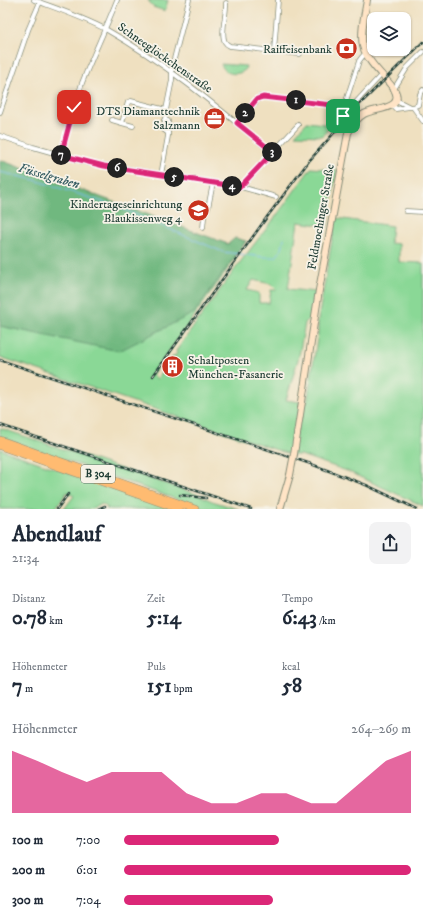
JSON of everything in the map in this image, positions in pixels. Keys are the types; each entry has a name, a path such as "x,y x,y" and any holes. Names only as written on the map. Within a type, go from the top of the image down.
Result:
{"main road":[{"path":"367,0 363,40 364,48 366,53 394,89 396,94 394,103"},
{"name":"Feldmochinger Straße","path":"284,509 319,290 348,133 355,122 365,114 387,108 394,103"},
{"name":"B 304","path":"0,440 196,509"},
{"name":"B 304","path":"0,446 179,509"},
{"name":"Feldmochinger Straße","path":"280,509 290,475"}],"street":[{"name":"Schneeglöckchenstraße","path":"34,0 106,29 172,72 273,152"},
{"path":"61,155 74,107 83,81 106,29 116,0"},
{"path":"161,175 168,133 164,130 164,120 178,41 189,0"},
{"path":"274,52 278,0"},
{"path":"0,112 28,30 40,2"},
{"path":"226,3 224,36 225,42 230,46 300,54"},
{"path":"394,89 407,68 423,52"},
{"path":"366,53 360,59 343,116 382,74"},
{"path":"418,105 420,94 423,90"},
{"path":"237,123 260,97 345,107"},
{"path":"122,123 128,102 131,101 166,110"},
{"path":"394,103 396,109 418,105 423,106"},
{"path":"394,103 411,107 423,121"},
{"path":"112,120 133,126"},
{"path":"240,187 298,125"},
{"path":"0,136 33,148 89,163 240,187 276,197"},
{"path":"203,228 212,183"},
{"path":"406,211 423,212"}],"green space":[{"path":"148,0 168,0 165,11 153,7"},
{"path":"221,64 246,66 245,70 235,74 225,70"},
{"path":"307,122 332,125 322,136 295,135"},
{"path":"0,160 228,244 235,238 246,241 194,313 119,351 0,326"},
{"path":"311,168 337,170 327,226 298,222 288,289 316,292 311,316 305,323 299,356 286,400 307,403 318,333 318,320 336,218 392,226 390,243 399,244 399,262 423,263 423,506 347,471 301,455 292,455 0,357 0,326 40,334 194,313 246,241 235,259 152,375 157,379 174,355 175,356 177,353 176,351 241,261","holes":["253,280 271,284 277,290 271,290 269,303 259,303 259,293 247,290"]},
{"path":"0,428 238,509 205,509 190,504 0,437"},
{"path":"0,449 171,509 106,509 108,508 102,504 91,509 64,509 74,496 67,492 55,509 0,509"}],"waterway":[{"name":"Füsselgraben","path":"0,172 35,180 118,207 223,252 276,257 282,249 284,238"}],"railway":[{"path":"153,376 309,161 359,105 423,42"},
{"path":"0,360 311,464 366,485 417,509"},
{"path":"0,425 251,509"},
{"path":"57,509 68,494"},
{"path":"180,495 206,498"},
{"path":"98,509 105,506"}],"place":[{"name":"Raiffeisenbank","path":"347,49"},
{"name":"DTS Diamanttechnik Salzmann","path":"215,118"},
{"name":"Kindertageseinrichtung Blaukissenweg 4","path":"198,211"},
{"name":"Schaltposten München-Fasanerie","path":"172,367"}],"route":[{"path":"74,107 61,155 104,166 240,187 273,152 237,123 257,99 263,97 341,106 345,107 343,116"}]}
